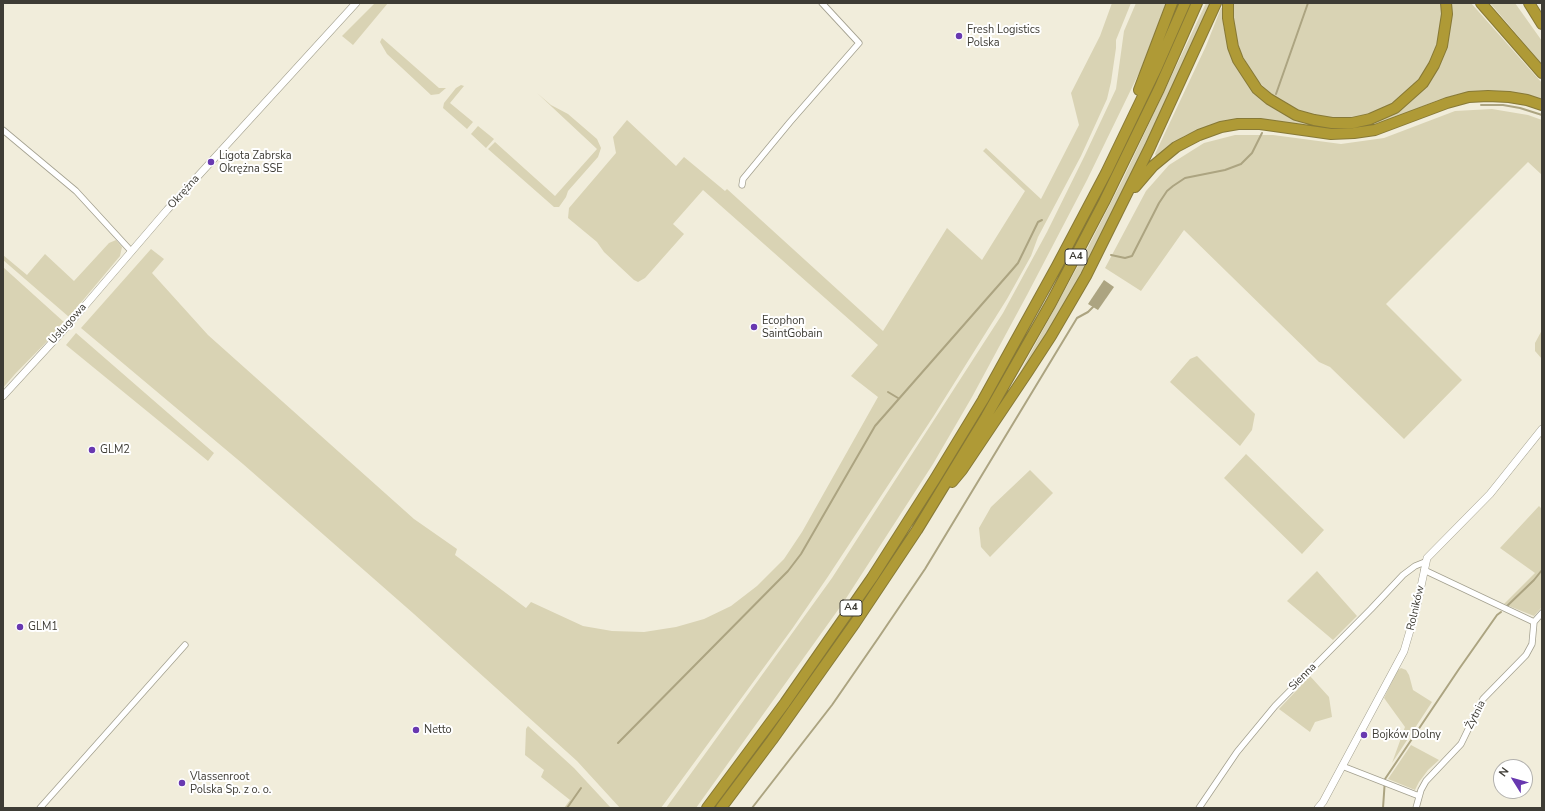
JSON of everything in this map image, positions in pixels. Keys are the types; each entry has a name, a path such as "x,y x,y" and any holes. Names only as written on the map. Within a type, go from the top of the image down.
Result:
{"highway":[{"path":"1106,173 1172,3"},
{"name":"A4","path":"706,808 817,657 872,578 986,394 1030,317 1106,173 1185,3"},
{"name":"A4","path":"721,808 791,715 851,629 935,501 1006,384 1072,265 1137,135 1198,3"},
{"path":"935,501 962,470 1051,336 1086,276 1186,72 1216,3"},
{"path":"1228,3 1228,18 1233,47 1238,60 1257,89 1269,99 1296,115 1332,123 1370,119 1395,108 1423,83 1434,65 1442,46 1447,14 1446,3"},
{"path":"1481,3 1542,73"},
{"path":"1529,3 1542,24"},
{"path":"1124,200 1153,166 1176,147 1199,135 1221,127 1238,124 1260,124 1331,134 1354,133 1375,130 1447,103 1469,97 1509,97 1527,100 1542,105"}],"street":[{"name":"Okrężna","path":"131,251 356,3"},
{"path":"742,185 743,179 790,122 859,43 822,3"},
{"path":"3,130 76,191 131,251"},
{"name":"Usługowa","path":"3,396 70,323 131,251"},
{"name":"Rolników","path":"1318,808 1323,802 1404,651 1416,610 1424,566 1430,553 1490,494 1542,429"},
{"name":"Sienna","path":"1199,808 1237,752 1275,706 1403,576 1415,566 1424,566"},
{"path":"1424,566 1534,622 1542,613"},
{"name":"Żytnia","path":"1416,808 1419,796 1426,781 1461,744 1483,699 1526,655 1532,644 1534,622"},
{"path":"40,808 185,645"},
{"path":"1342,766 1419,796"}],"shaded area":[{"path":"375,3 388,3 353,45 342,36"},
{"path":"1112,3 1131,3 1116,40 1111,82 1107,99 1081,156 1038,237 1031,256 1007,299 933,417 827,578 792,629 661,808 620,808 577,761 414,614 243,464 81,328 151,249 164,259 152,273 208,335 414,519 457,549 455,555 526,608 531,602 583,626 612,631 644,632 676,627 704,619 731,606 757,586 784,559 802,532 878,397 851,376 878,345 703,190 673,224 684,234 645,278 638,282 634,280 604,252 597,242 568,218 569,208 616,153 613,137 627,120 676,166 684,157 725,191 727,189 883,331 947,228 982,260 1025,191 983,151 986,148 1041,199 1079,125 1071,93 1100,36"},
{"path":"1136,3 1166,3 1141,69 1087,180 1027,295 972,397 933,464 843,603 696,808 666,808 832,578 1003,313 1047,232 1116,89 1124,31"},
{"path":"1206,3 1212,3 1163,113 1109,221 1073,289 1037,351 1013,385 1086,251 1123,179"},
{"path":"1233,3 1441,3 1443,16 1439,38 1431,60 1423,74 1410,90 1395,102 1367,115 1349,119 1331,119 1299,112 1277,100 1256,79 1241,53 1235,34 1232,13"},
{"path":"1450,3 1471,3 1542,83 1542,100 1531,96 1506,91 1483,91 1459,94 1438,100 1386,121 1339,130 1270,120 1239,119 1213,124 1184,136 1156,156 1155,154 1206,46 1221,8 1224,8 1223,24 1228,45 1235,63 1247,83 1267,103 1278,111 1290,117 1322,126 1398,110 1416,96 1425,85"},
{"path":"1490,3 1515,3 1542,41 1542,64"},
{"path":"382,38 439,88 446,88 439,94 431,95 387,54 380,42"},
{"path":"461,85 464,86 450,103 473,122 467,129 443,108 444,103 456,88"},
{"path":"537,93 551,105 568,114 597,139 601,148 598,157 568,191 559,207 554,207 488,149 495,142 555,196 597,149"},
{"path":"1492,109 1528,115 1542,120 1542,175 1528,162 1386,304 1462,380 1404,439 1330,367 1319,362 1184,230 1141,291 1105,268 1146,191 1169,165 1204,143 1235,135 1273,135 1341,144 1384,138 1455,111"},
{"path":"478,126 494,139 486,148 471,134"},
{"path":"116,240 122,247 120,256 69,317 3,260 3,255 27,275 45,254 74,281 109,243"},
{"path":"3,267 65,323 3,388"},
{"path":"1104,280 1114,287 1098,310 1088,304"},
{"path":"1542,330 1542,359 1535,351 1535,343"},
{"path":"76,333 214,453 208,461 66,345"},
{"path":"1197,356 1255,414 1252,430 1240,446 1170,382 1190,359"},
{"path":"1246,454 1324,530 1302,554 1224,478"},
{"path":"1030,470 1053,493 990,557 981,547 979,528 991,507"},
{"path":"1539,506 1542,509 1542,607 1534,616 1504,604 1535,573 1500,548"},
{"path":"1317,571 1357,616 1333,640 1287,601"},
{"path":"1401,668 1406,670 1409,675 1413,690 1432,702 1392,763 1405,727 1384,698 1397,671"},
{"path":"1310,676 1329,697 1332,717 1315,722 1310,732 1279,709"},
{"path":"528,726 574,768 611,808 564,808 570,800 541,777 544,770 525,755 526,729"},
{"path":"1411,745 1439,760 1428,770 1415,790 1388,779"}],"waterway":[{"path":"1276,94 1308,3"},
{"path":"1481,105 1503,105 1520,108 1542,115"},
{"path":"1111,255 1125,258 1132,256 1159,203 1167,191 1173,186 1185,178 1225,170 1241,164 1252,153 1262,133"},
{"path":"618,743 788,571 801,554 875,426 1018,263 1038,222 1042,220"},
{"path":"752,808 832,705 879,637 925,569 1077,318 1088,312 1093,307"},
{"path":"888,392 898,398"},
{"path":"1506,607 1534,580 1542,570"},
{"path":"1383,808 1385,779 1459,669 1497,615 1501,612"},
{"path":"567,808 581,788"}],"place":[{"name":"Fresh Logistics Polska","path":"959,36"},
{"name":"Ligota Zabrska Okrężna SSE","path":"211,162"},
{"name":"Ecophon SaintGobain","path":"754,327"},
{"name":"GLM2","path":"92,450"},
{"name":"GLM1","path":"20,627"},
{"name":"Netto","path":"416,730"},
{"name":"Bojków Dolny","path":"1364,735"},
{"name":"Vlassenroot Polska Sp. z o. o.","path":"182,783"}]}
